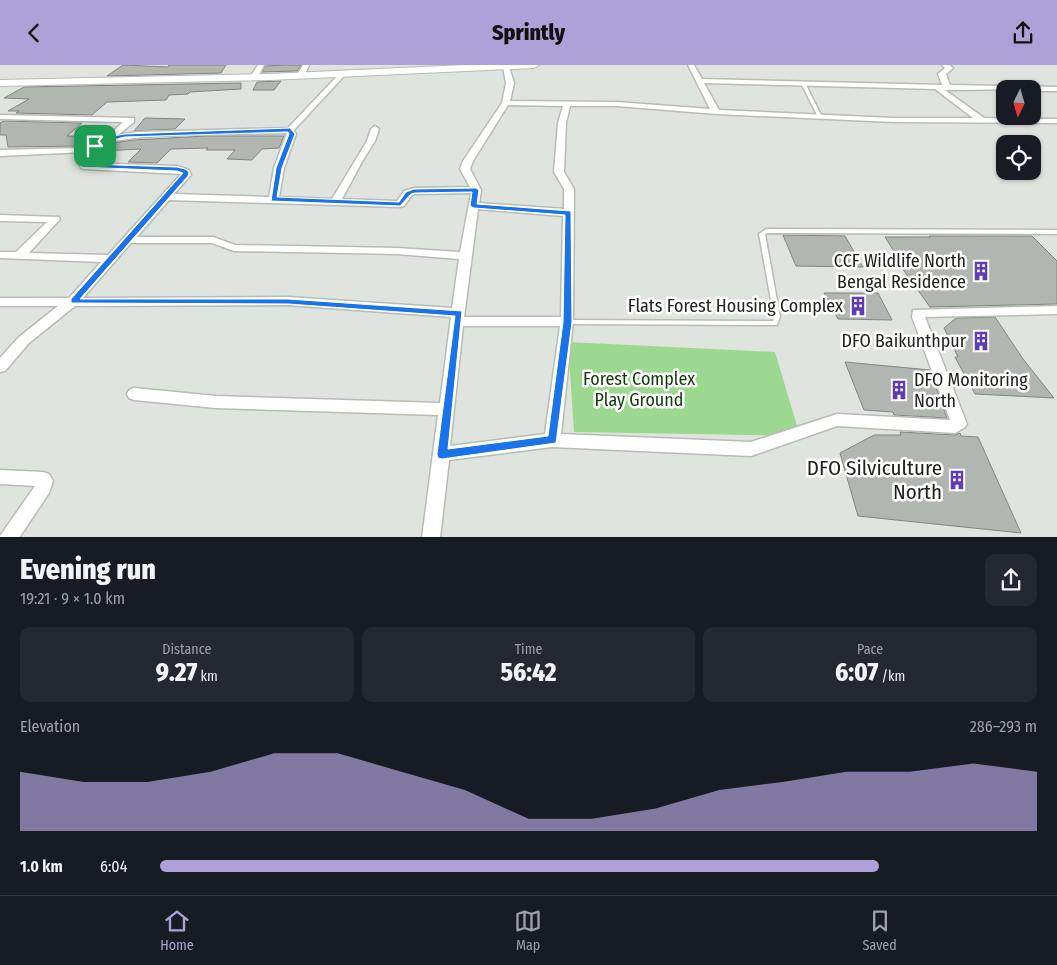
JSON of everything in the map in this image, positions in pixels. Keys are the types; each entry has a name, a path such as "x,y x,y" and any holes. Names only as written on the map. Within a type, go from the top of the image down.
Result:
{"street":[{"path":"254,77 261,65"},
{"path":"300,75 306,65"},
{"path":"0,83 254,77 342,74 370,69 534,65"},
{"path":"691,65 716,112"},
{"path":"945,65 948,68 942,74 947,88"},
{"path":"431,537 476,190 465,169 506,103 510,83 506,67"},
{"path":"110,139 162,133 290,130 342,74"},
{"path":"701,81 804,85 1057,89"},
{"path":"938,88 981,121"},
{"path":"506,103 617,104 716,112 820,117 1057,121"},
{"path":"552,440 567,322 569,189 559,172 562,123 567,104"},
{"path":"0,117 131,120 110,139 95,146 72,152 0,153"},
{"path":"335,201 358,159 371,141 375,129"},
{"path":"274,199 279,168 292,134 290,130"},
{"path":"0,367 24,340 73,301 185,178 186,172 177,169 84,165 83,161 95,146"},
{"path":"167,197 400,204 408,193 414,191 476,190"},
{"path":"474,206 569,213"},
{"path":"0,218 55,219 20,256"},
{"path":"129,240 213,240 234,248 397,251 466,256"},
{"path":"0,255 111,259"},
{"path":"0,303 288,301 459,317 567,322"},
{"path":"442,454 552,440 751,449 837,420 956,427 959,424 917,315 922,313 1057,310"},
{"path":"134,394 216,402 448,409"},
{"path":"0,477 43,479 45,481 43,488 8,537"}],"lane":[{"path":"804,85 820,117"},
{"path":"567,322 774,323 777,317 762,234 766,231 1057,232"}],"green space":[{"name":"Forest Complex Play Ground","path":"568,342 775,352 800,436 574,432"}],"building":[{"path":"123,65 168,67 169,65 226,65 221,73 107,76"},
{"path":"301,65 297,71 262,72 265,66"},
{"path":"281,81 274,90 253,90 257,82"},
{"path":"241,83 241,89 169,95 166,100 107,102 92,115 16,113 19,111 8,111 29,99 4,98 24,87"},
{"path":"145,118 185,119 175,129 134,131"},
{"path":"4,121 82,123 67,136 91,136 77,146 8,147 6,135 0,135 0,123"},
{"path":"206,136 284,136 279,148 262,149 252,160 227,159 235,150 206,150 208,148 171,149 157,163 128,162 141,149 100,151 103,147 113,143 133,140"},
{"path":"783,235 845,236 863,267 796,266"},
{"path":"1032,236 1057,261 1057,304 930,307 902,268 904,268 885,237"},
{"name":"Flats Forest Housing Complex","path":"824,293 878,293 892,320 838,319"},
{"path":"995,317 1023,359 1054,398 975,394 955,357 958,357 944,328 956,318"},
{"name":"DFO Monitoring North","path":"845,362 930,370 947,418 894,415 893,412 864,410"},
{"path":"900,432 955,435 960,433 961,436 978,437 1021,533 858,516 840,453 874,435 901,435"}],"place":[{"name":"CCF Wildlife North Bengal Residence","path":"981,271"},
{"name":"Flats Forest Housing Complex","path":"858,306"},
{"name":"DFO Baikunthpur","path":"981,341"},
{"name":"DFO Monitoring North","path":"899,390"},
{"name":"DFO Silviculture North","path":"957,480"}],"route":[{"path":"290,130 292,134 279,168 274,199 400,204 403,203 408,193 414,191 433,189 476,190 474,206 569,213 567,322 552,440 442,454 459,313 288,301 73,301 186,175 186,172 183,170 177,169 82,164 95,146 110,139 125,136 290,130"}]}
